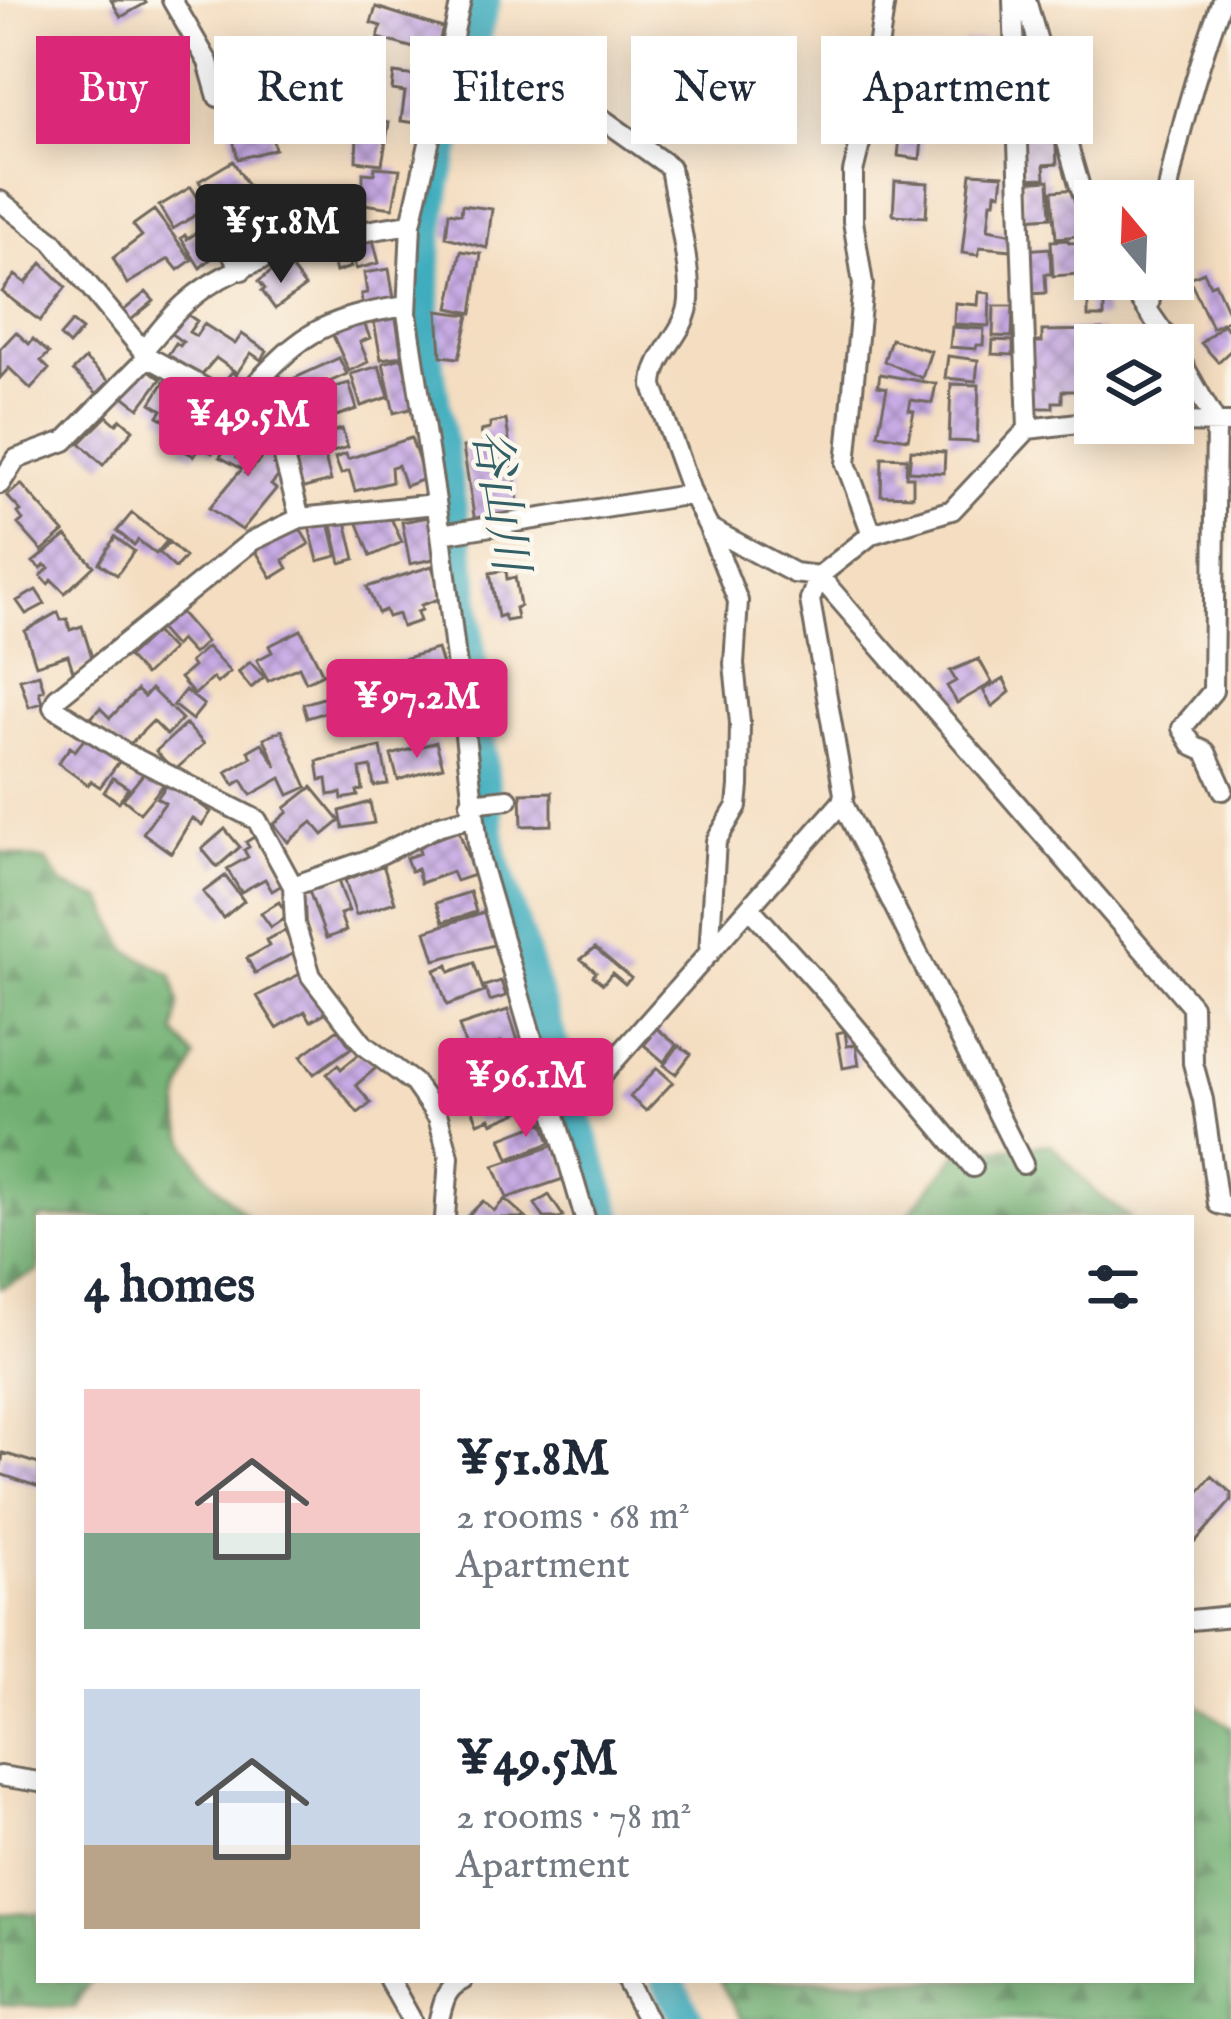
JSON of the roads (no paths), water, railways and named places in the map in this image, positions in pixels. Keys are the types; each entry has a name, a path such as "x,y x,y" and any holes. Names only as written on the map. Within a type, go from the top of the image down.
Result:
{"street":[{"path":"172,0 208,62 214,83"},
{"path":"453,36 460,0"},
{"path":"872,533 846,464 863,284 853,221 853,172 871,103 885,0"},
{"path":"1012,0 1028,429"},
{"path":"1026,0 1078,180"},
{"path":"1170,180 1197,72 1222,0"},
{"path":"607,124 670,166 689,302 678,330 653,368 653,386 737,601 734,664 739,786 736,806 716,841 709,954"},
{"path":"429,144 410,224 407,306 441,534 471,810 480,861 584,1215"},
{"path":"0,201 52,241 146,354 236,405 279,439 300,518"},
{"path":"213,223 242,270"},
{"path":"0,484 16,459 65,441 146,354 186,302 215,280 350,232 410,224"},
{"path":"1140,300 1157,324"},
{"path":"1148,311 1150,300"},
{"path":"236,405 315,329 352,314 407,306"},
{"path":"1194,379 1224,423 1213,691 1182,728 1193,746 1206,752 1222,790"},
{"path":"1194,422 1224,423"},
{"path":"551,1093 599,1078 842,802 833,720 810,600 819,576 872,533 952,511 1028,429 1074,424"},
{"path":"441,534 692,494"},
{"path":"434,504 300,518 252,542 57,698 53,707 127,754 257,820 293,886 295,924 311,976 364,1045 414,1082 438,1117 449,1157 445,1215"},
{"path":"709,528 794,573 819,576 1192,1006 1192,1063 1203,1100 1218,1204 1231,1207"},
{"path":"293,886 373,858 471,810 508,799"},
{"path":"842,802 1023,1163"},
{"path":"750,908 973,1167"},
{"path":"1194,1620 1231,1616"},
{"path":"0,1776 36,1782"},
{"path":"391,1983 412,2019"},
{"path":"440,2019 445,1996 458,1983"},
{"path":"628,1983 647,2019"}],"waterway":[{"name":"谷山川","path":"484,0 436,180 426,244 424,340 462,577 491,854 607,1215"},
{"name":"谷山川","path":"669,1983 687,2019"}]}
